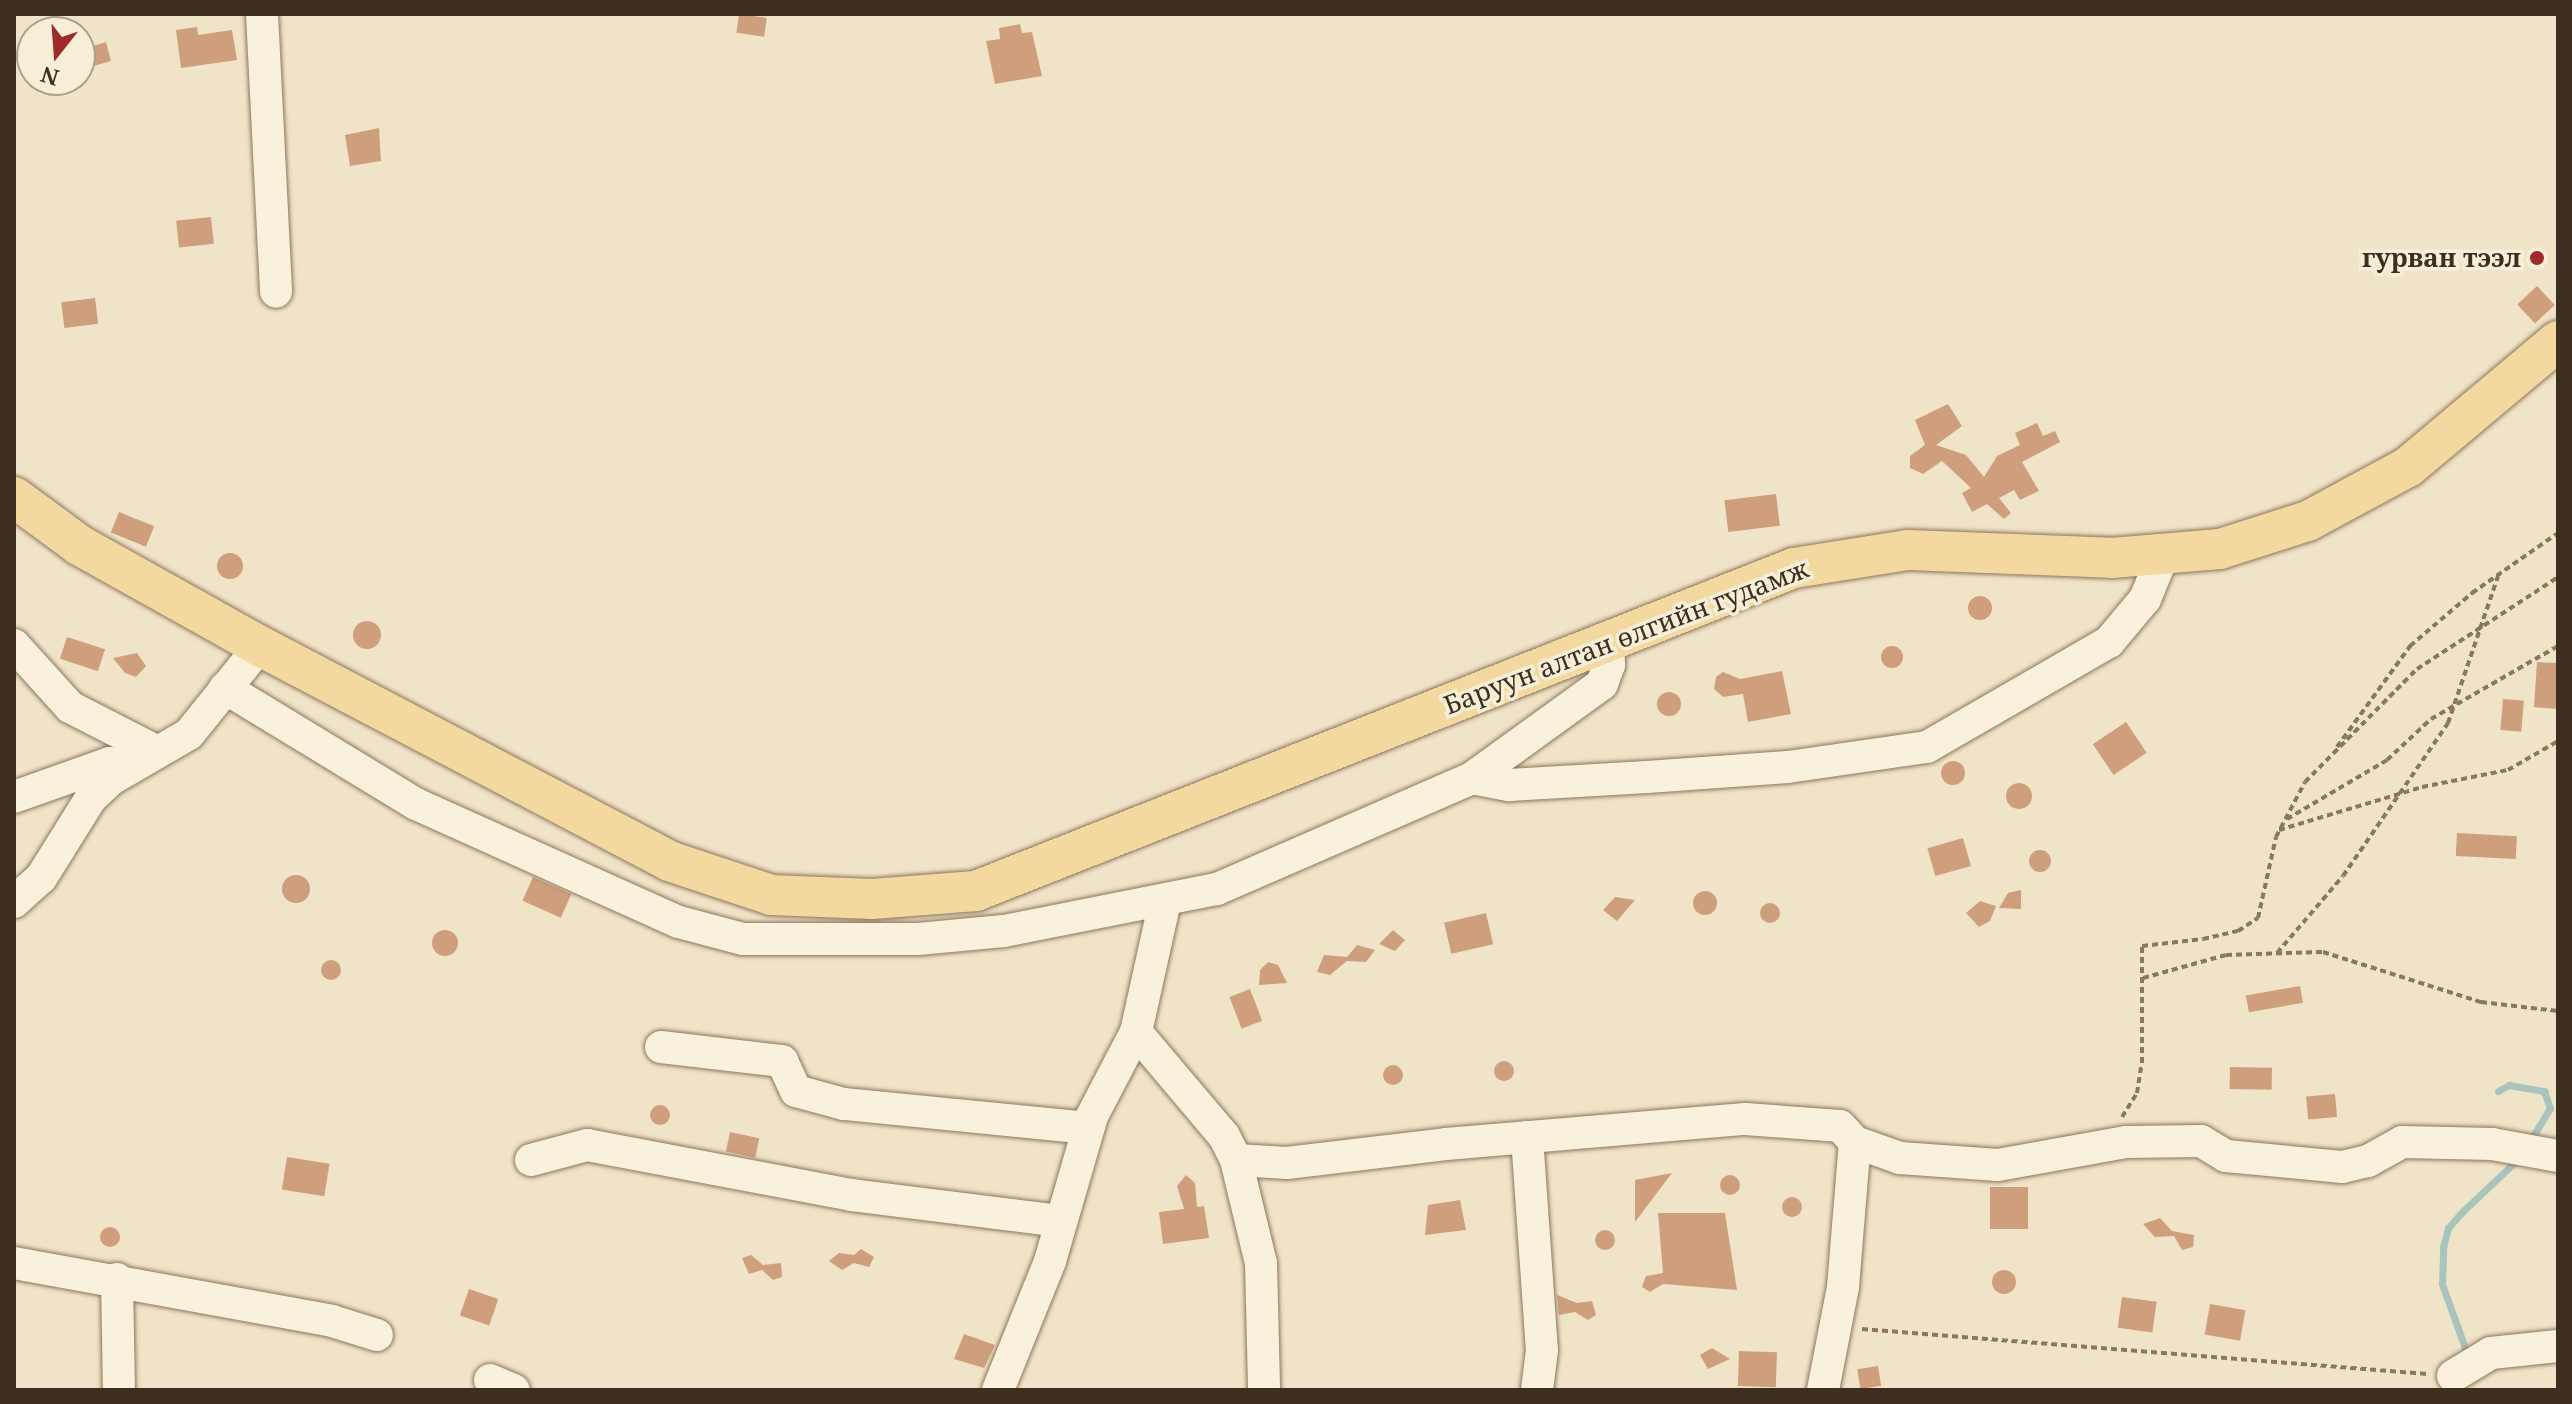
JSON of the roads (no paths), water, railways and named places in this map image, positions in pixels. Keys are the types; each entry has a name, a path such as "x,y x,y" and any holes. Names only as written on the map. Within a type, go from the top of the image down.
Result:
{"main road":[{"name":"Баруун алтан өлгийн гудамж","path":"14,497 79,545 260,646 669,861 771,895 872,899 976,891 1794,568 1908,550 2112,558 2220,549 2308,521 2408,467 2558,341"}],"street":[{"path":"262,14 276,292"},
{"path":"1472,778 1509,785 1679,775 1788,767 1927,747 2109,642 2145,599 2164,553"},
{"path":"225,688 416,804 627,901 743,939 976,934 1217,889 1472,778 1602,684 1609,665 1608,642"},
{"path":"14,645 70,707 143,760"},
{"path":"14,902 41,878 91,798 143,760 189,734 260,646"},
{"path":"14,797 110,763 143,760"},
{"path":"998,1390 1019,1345 1061,1221 1088,1128 1136,1032 1165,901"},
{"path":"1136,1032 1224,1136 1236,1160 1261,1263 1264,1390"},
{"path":"661,1047 782,1061 796,1091 844,1104 1088,1128"},
{"path":"1236,1160 1287,1163 1527,1137 1745,1119 1840,1126 1855,1142 1900,1158 1998,1165 2126,1142 2201,1141 2226,1156 2342,1167 2402,1142 2492,1144 2558,1156"},
{"path":"1527,1137 1542,1350 1537,1390"},
{"path":"1823,1390 1836,1327 1854,1188 1855,1142"},
{"path":"531,1160 587,1145 852,1195 1061,1221"},
{"path":"14,1263 117,1279 332,1321 377,1335"},
{"path":"117,1279 119,1390"},
{"path":"2453,1376 2491,1353 2558,1346"}],"waterway":[{"path":"2498,1091 2509,1085 2544,1091 2550,1108 2529,1143"},
{"path":"2468,1356 2442,1284 2443,1247 2448,1228 2517,1160"}],"place":[{"name":"гурван тээл","path":"2537,258"}]}
